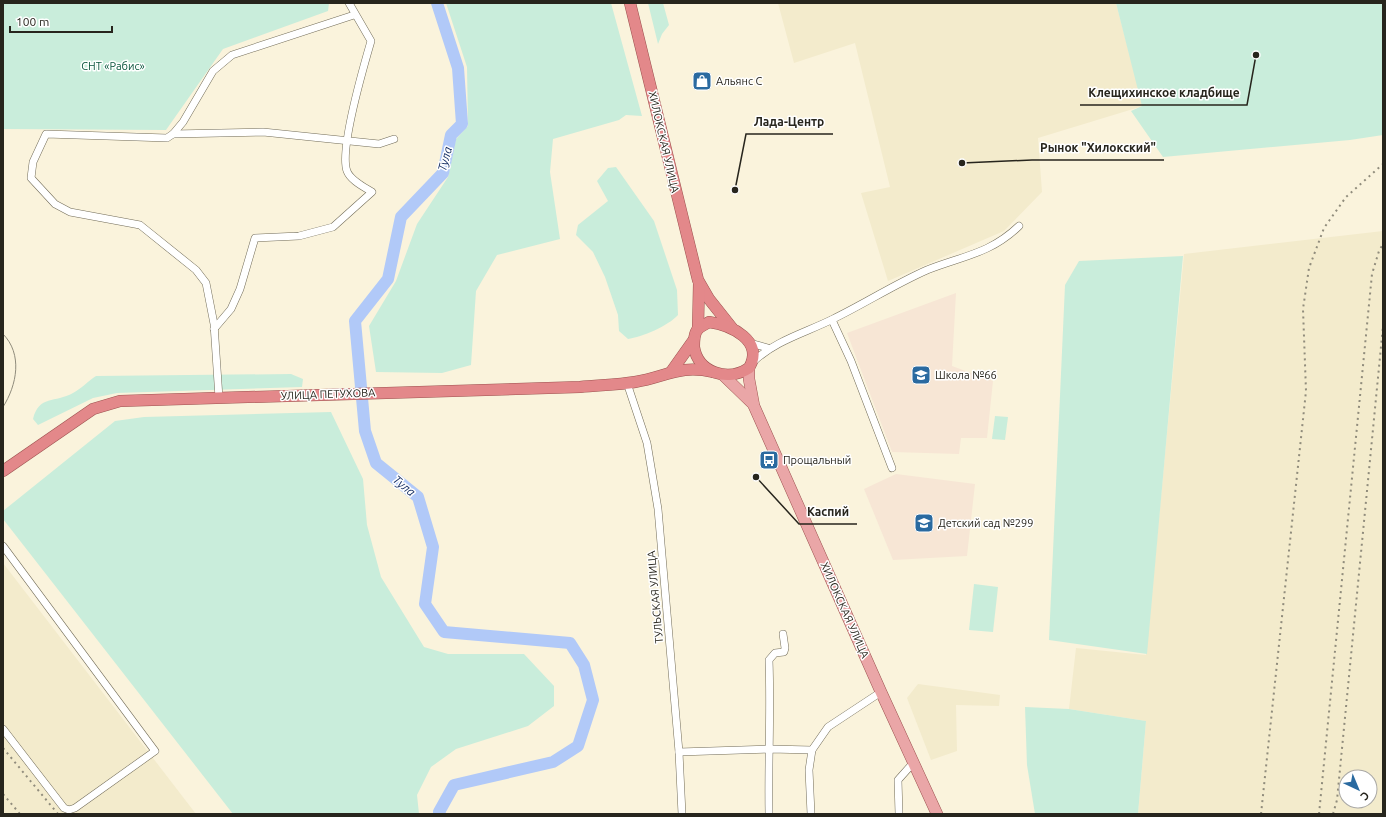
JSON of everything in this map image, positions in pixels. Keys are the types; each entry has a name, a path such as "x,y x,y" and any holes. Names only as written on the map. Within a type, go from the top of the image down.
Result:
{"highway":[{"name":"ХИЛОКСКАЯ УЛИЦА","path":"630,3 698,280"},
{"path":"694,341 697,359 704,366 718,373 732,376 751,365 753,348 750,343 732,328 709,299 698,280"},
{"path":"671,372 694,341 698,329 698,280"},
{"path":"698,329 709,322 732,328"},
{"name":"УЛИЦА ПЕТУХОВА","path":"3,471 93,409 120,401 580,387 627,382 671,372 698,368 718,373"}],"main road":[{"path":"751,365 749,379 754,406"},
{"path":"718,373 754,406"},
{"name":"ХИЛОКСКАЯ УЛИЦА","path":"754,406 937,814"}],"street":[{"path":"214,329 231,309 240,289 255,238 299,236 334,227 372,192 358,184 347,172 345,161 358,90 371,42 354,15 349,3"},
{"path":"219,398 214,329 206,283 196,270 140,225 70,212 55,204 31,178 34,162 46,134 167,138 173,134 183,122 214,71 232,55 354,15"},
{"path":"173,134 263,132 299,134 379,144 394,139"},
{"path":"751,365 768,348 832,320 927,271 970,257 1005,240 1019,226"},
{"path":"832,320 852,361 892,468"},
{"path":"750,343 768,348"},
{"name":"ТУЛЬСКАЯ УЛИЦА","path":"627,382 647,443 658,509 679,752 682,814"},
{"path":"3,546 155,751 75,808 69,810 64,808 3,729"},
{"path":"769,814 769,660 775,653 784,652 785,648 783,634"},
{"path":"811,814 809,770 812,750 828,728 881,692"},
{"path":"679,752 770,749 812,750"},
{"path":"899,814 898,780 914,762"}],"shaded area":[{"path":"778,3 1116,3 1143,106 1038,138 1042,192 1004,231 888,281 861,193 890,187 855,43 794,63"},
{"path":"1383,231 1383,814 1138,814 1146,721 1069,709 1076,648 1146,655 1184,254"},
{"name":"Школа №66","path":"956,293 952,366 993,381 987,438 961,438 959,454 892,452 847,333"},
{"name":"Детский сад №299","path":"896,474 975,484 967,556 893,560 864,489"},
{"path":"3,563 196,814 3,814"},
{"path":"918,684 1000,695 999,706 956,705 957,751 931,760 907,698"}],"green space":[{"name":"СНТ «Рабис»","path":"3,3 329,3 328,11 223,49 166,130 3,129"},
{"path":"446,3 611,3 642,116 626,115 619,120 553,139 550,172 560,239 497,255 476,291 471,365 442,373 376,372 369,326 396,281 417,224 448,177 456,139 468,126 467,67"},
{"path":"648,3 663,3 669,25 662,34 658,44"},
{"path":"1116,3 1383,3 1383,135 1350,140 1163,157 1131,111 1142,106"},
{"path":"616,167 654,221 677,290 678,315 674,319 654,330 628,339 619,331 618,315 605,277 593,252 576,235 578,225 608,201 597,181 608,168"},
{"path":"1183,256 1147,654 1049,640 1065,285 1079,261"},
{"path":"291,374 303,379 302,387 117,393 93,398 38,425 33,419 39,406 48,401 73,393 96,376"},
{"path":"331,412 363,479 367,525 381,577 424,647 448,654 524,654 554,686 554,706 528,726 456,749 431,767 417,795 419,814 233,814 3,519 3,511 115,421 144,417"},
{"path":"995,416 1008,417 1005,440 992,439"},
{"path":"974,584 998,587 993,632 969,630"},
{"path":"1025,707 1069,709 1146,721 1138,814 1035,814 1027,765"}],"waterway":[{"name":"Тула","path":"437,3 458,68 462,124 451,135 443,173 401,217 388,279 355,321 365,431 376,463 418,497 433,547 425,604 444,632 570,643 584,665 593,700 578,746 553,762 454,785 439,812 440,814"}],"tram line":[{"path":"3,334 13,351 16,370 12,389 3,407"}],"railway":[{"path":"1261,814 1306,391 1303,309 1309,268 1324,228 1346,197 1383,164"},
{"path":"1319,814 1372,274 1379,251 1383,244"},
{"path":"1333,814 1337,800 1383,326"},
{"path":"3,748 58,814"},
{"path":"3,794 20,814"}],"place":[{"name":"Клещихинское кладбище","path":"1256,55"},
{"name":"Альянс С","path":"702,81"},
{"name":"Рынок \"Хилокский\"","path":"962,163"},
{"name":"Лада-Центр","path":"735,190"},
{"name":"Школа №66","path":"921,375"},
{"name":"Прощальный","path":"769,460"},
{"name":"Каспий","path":"756,477"},
{"name":"Детский сад №299","path":"924,523"}]}
